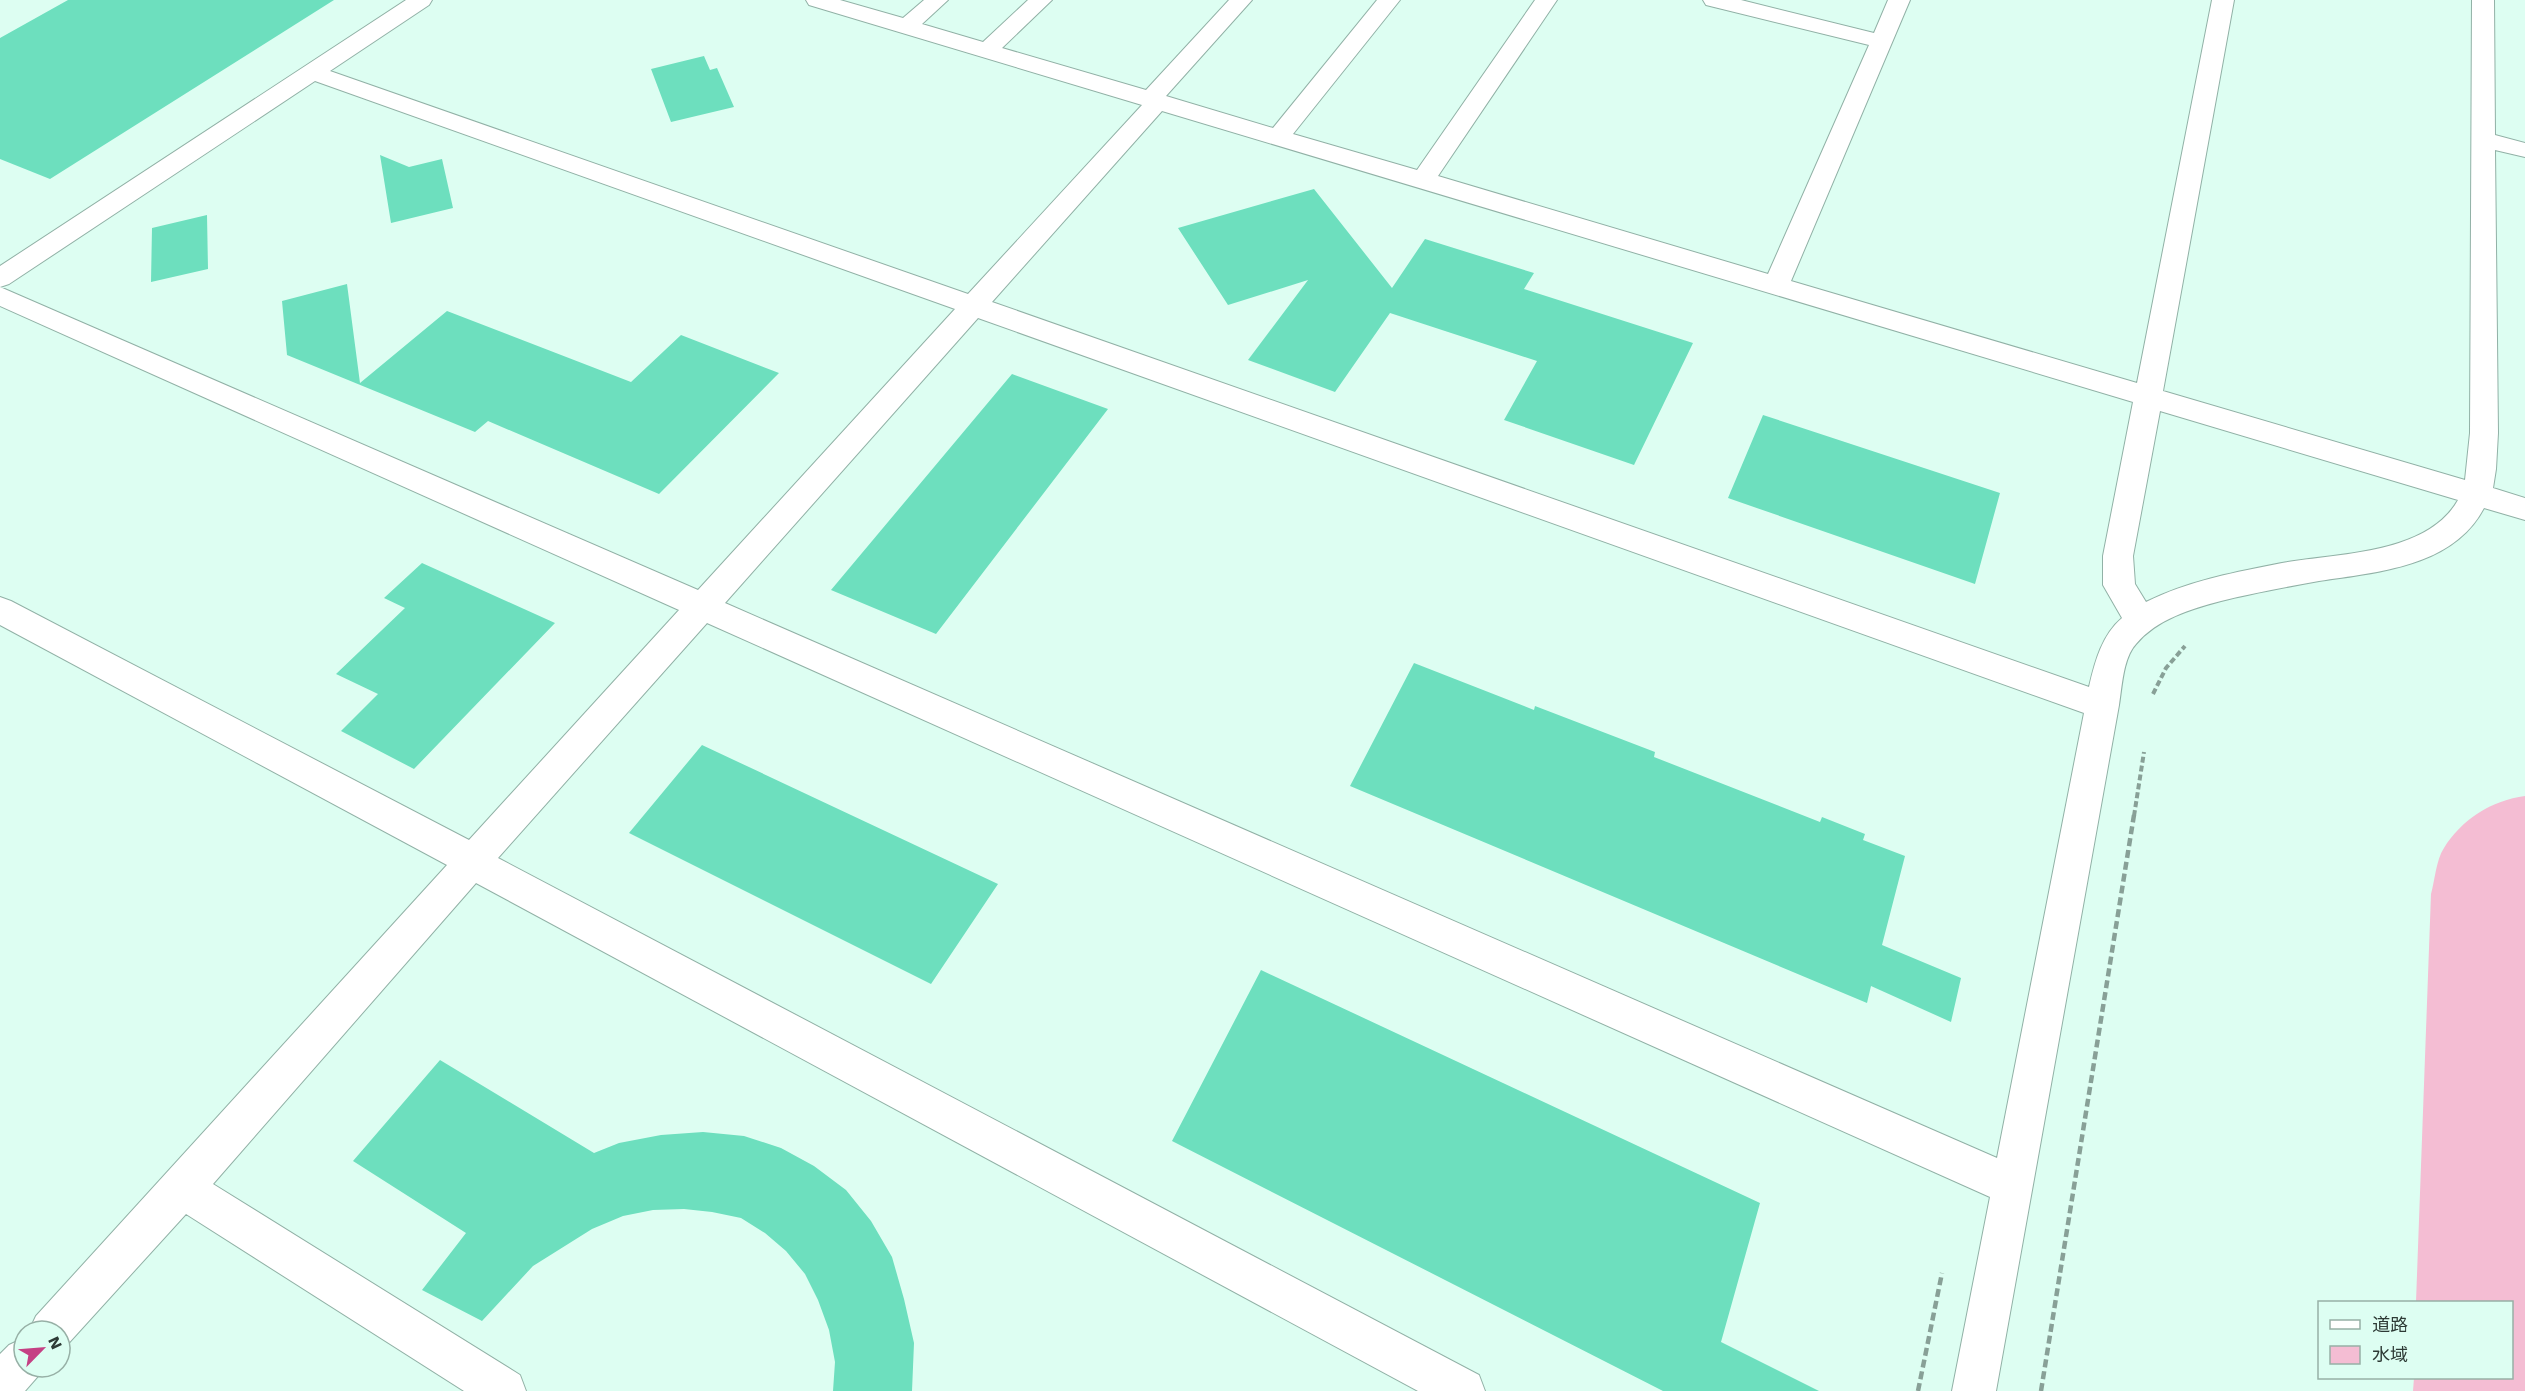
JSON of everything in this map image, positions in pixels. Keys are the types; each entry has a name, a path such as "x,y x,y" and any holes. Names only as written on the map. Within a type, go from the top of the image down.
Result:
{"lane":[{"path":"0,278 421,0"},
{"path":"906,27 937,0"},
{"path":"986,51 1041,0"},
{"path":"62,1319 182,1188 973,304 1241,0"},
{"path":"1277,138 1389,0"},
{"path":"1422,181 1546,0"},
{"path":"1714,0 1881,41"},
{"path":"1776,286 1899,0"},
{"path":"2140,620 2119,585 2118,556 2223,0"},
{"path":"1974,1391 2112,657 2125,634 2140,620 2159,608 2187,597 2236,584 2385,560 2432,544 2450,532 2465,515 2476,494 2481,479 2484,433 2483,0"},
{"path":"826,1 1153,101 2525,509"},
{"path":"312,72 2102,705"},
{"path":"2484,141 2525,150"},
{"path":"0,296 2013,1186"},
{"path":"0,610 1463,1391"},
{"path":"182,1188 504,1391"},
{"path":"0,1386 12,1373"}],"path":[{"path":"2151,704 2153,692 2165,669 2178,652 2194,639"},
{"path":"2041,1391 2144,750"}],"water":[{"path":"2525,796 2525,1391 2413,1391 2414,1379 2513,1379 2513,1301 2416,1301 2431,894 2439,858 2451,838 2478,813 2513,798"}],"building":[{"path":"68,0 334,0 50,179 0,159 0,38"},
{"path":"704,56 710,70 717,68 734,107 671,122 651,69"},
{"path":"380,155 409,167 442,159 453,208 391,223"},
{"path":"1314,189 1392,288 1425,239 1534,273 1524,289 1693,343 1634,465 1504,420 1537,361 1390,313 1335,392 1248,360 1308,280 1228,305 1178,228"},
{"path":"207,215 208,269 151,282 152,228"},
{"path":"347,284 360,383 447,311 631,382 681,335 779,373 659,494 488,421 475,432 287,355 282,301"},
{"path":"1012,374 1108,409 936,634 831,590"},
{"path":"1763,415 2000,493 1975,584 1728,498"},
{"path":"422,563 555,623 414,769 341,731 378,694 336,674 405,608 384,598"},
{"path":"1414,663 1534,710 1535,706 1655,752 1654,757 1820,822 1822,817 1865,834 1863,840 1905,856 1882,945 1961,978 1951,1022 1871,986 1867,1003 1350,786"},
{"path":"702,745 998,884 931,984 629,833"},
{"path":"1261,970 1760,1203 1721,1342 1819,1391 1663,1391 1172,1141"},
{"path":"440,1060 594,1153 619,1143 661,1135 703,1132 744,1136 781,1148 814,1166 846,1190 871,1221 892,1257 914,1343 912,1391 833,1391 835,1362 829,1330 805,1274 786,1251 765,1233 741,1218 712,1212 684,1209 653,1210 623,1216 592,1229 533,1266 482,1321 422,1290 466,1233 353,1161"}]}
